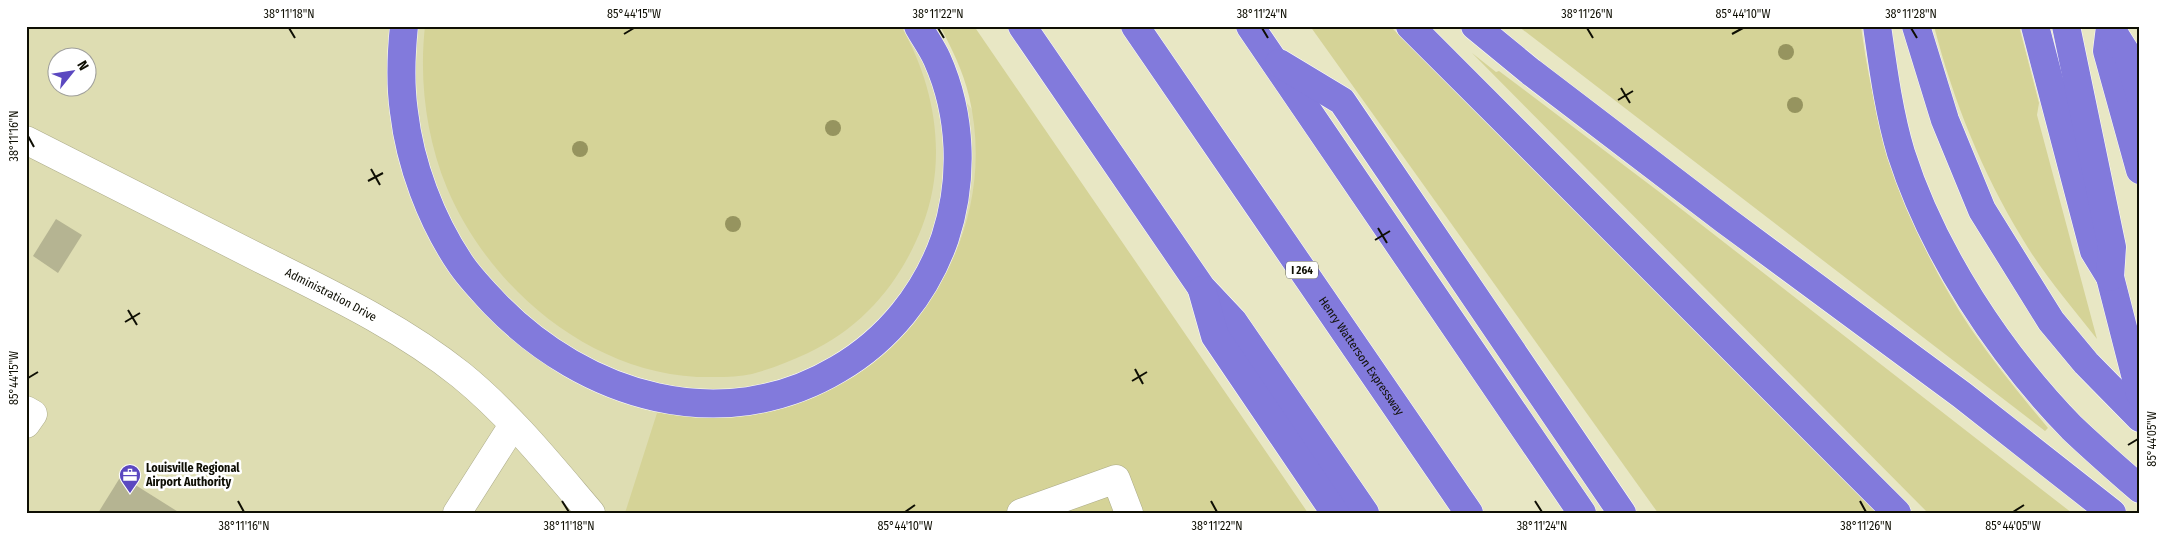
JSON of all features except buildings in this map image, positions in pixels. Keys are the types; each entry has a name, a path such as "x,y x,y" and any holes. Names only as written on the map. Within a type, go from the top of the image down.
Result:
{"highway":[{"path":"404,26 401,62 404,113 414,157 434,217 460,263 510,319 539,344 573,366 612,384 648,396 696,404 741,403 774,397 797,390 823,378 853,360 880,338 903,314 924,284 940,253 951,218 957,183 958,150 954,116 947,86 936,58 918,26"},
{"path":"1022,26 1201,286 1233,321 1364,513"},
{"name":"Henry Watterson Expressway","path":"1135,26 1469,513"},
{"path":"1250,26 1582,513"},
{"path":"1410,26 1896,513"},
{"path":"1475,26 1531,72 1725,220 1962,394 2112,513"},
{"path":"1877,26 1887,90 1901,153 1930,225 1968,296 2027,378 2073,428 2130,481"},
{"path":"1916,26 1945,120 1982,210 2051,321 2086,362 2140,418"},
{"path":"2035,26 2094,251 2110,277 2140,394"},
{"path":"2066,26 2112,247 2110,277"},
{"path":"2110,27 2128,56 2140,95"},
{"path":"2110,27 2107,51 2140,170"},
{"path":"1272,58 1342,101 1622,513"},
{"path":"1201,286 1214,336 1335,513"}],"lane":[{"name":"Administration Drive","path":"26,140 352,305 408,337 460,374 485,395 514,424 591,513"},
{"path":"26,410 32,414 26,424"},
{"path":"456,513 514,424"},
{"path":"1021,513 1116,479 1129,513"}],"shaded area":[{"path":"26,26 913,26 1098,289 1264,513 26,513"},
{"path":"425,26 901,26 923,74 930,99 934,125 936,150 935,176 930,202 922,227 903,267 877,301 846,330 808,353 752,374 724,377 697,377 656,371 617,359 581,341 546,317 516,290 488,258 465,224 447,188 429,129 423,67"},
{"path":"940,26 974,26 1308,513 625,513 657,413 850,377 883,352 912,324 936,291 954,255 968,217 975,178 975,137 967,87"},
{"path":"1310,26 1390,26 1878,513 1658,513"},
{"path":"1518,26 1861,26 1867,66 1886,145 1898,184 1913,222 1949,294 1971,329 2008,380 2048,428 2045,431"},
{"path":"1934,26 2019,26 2039,103 2037,115 2097,339 2039,264 2022,238 1994,187 1970,135 1950,81"},
{"path":"1472,53 1496,72 1499,71 1662,194 2072,513 1928,513"}],"place":[{"name":"Louisville Regional Airport Authority","path":"130,494"}]}
